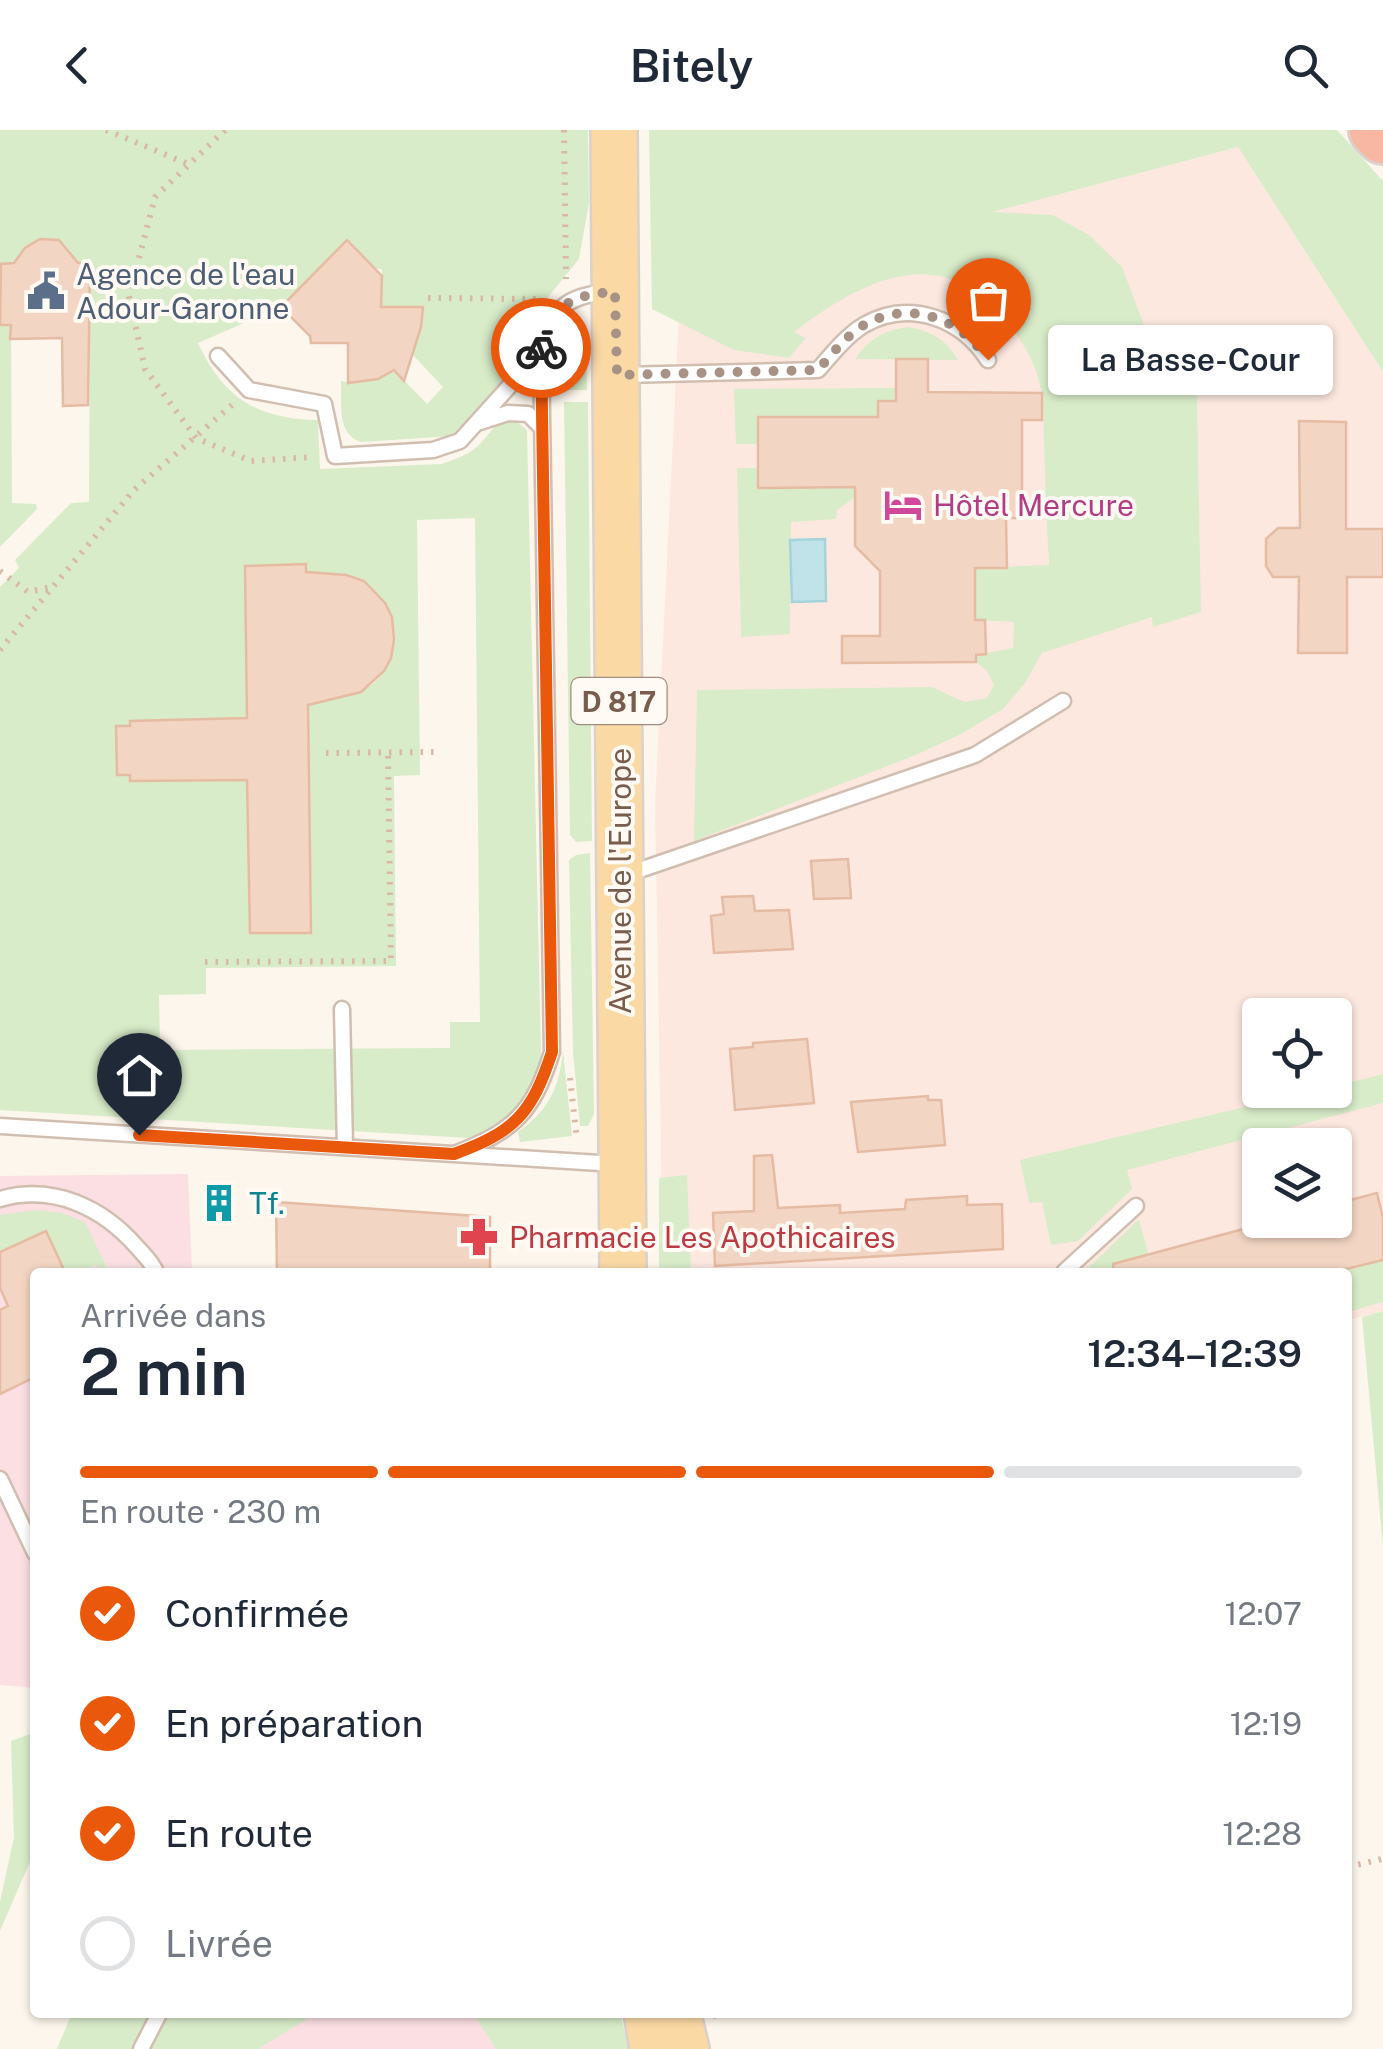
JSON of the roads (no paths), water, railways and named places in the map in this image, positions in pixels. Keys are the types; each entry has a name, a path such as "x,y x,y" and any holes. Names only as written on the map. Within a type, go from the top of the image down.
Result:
{"highway":[{"path":"1376,130 1383,137"}],"main road":[{"name":"Avenue de l'Europe","path":"614,130 623,1268"},
{"path":"648,2018 653,2049"},
{"path":"678,2018 686,2049"}],"lane":[{"path":"454,1154 490,1140 525,1110 538,1094 552,1052 540,351 546,326 560,308 591,293 615,292"},
{"path":"617,375 818,370 862,326 886,316 911,312 953,324 988,360"},
{"path":"218,356 248,390 324,404 334,456 433,450 460,441 540,351"},
{"path":"480,422 508,413 528,414 542,428"},
{"path":"620,877 975,755 1063,701"},
{"path":"342,1009 345,1147"},
{"path":"0,1126 622,1164"},
{"path":"0,1199 37,1194 66,1198 98,1211 126,1234 153,1268"},
{"path":"1068,1268 1136,1206"},
{"path":"0,1479 30,1542"},
{"path":"141,2049 157,2018"}],"water":[{"path":"825,539 826,601 792,602 790,540"}],"place":[{"name":"Agence de l'eau Adour-Garonne","path":"46,291"},
{"name":"La Basse-Cour","path":"988,360"},
{"name":"Hôtel Mercure","path":"903,505"},
{"name":"Tf.","path":"219,1203"},
{"name":"Pharmacie Les Apothicaires","path":"479,1237"}]}
